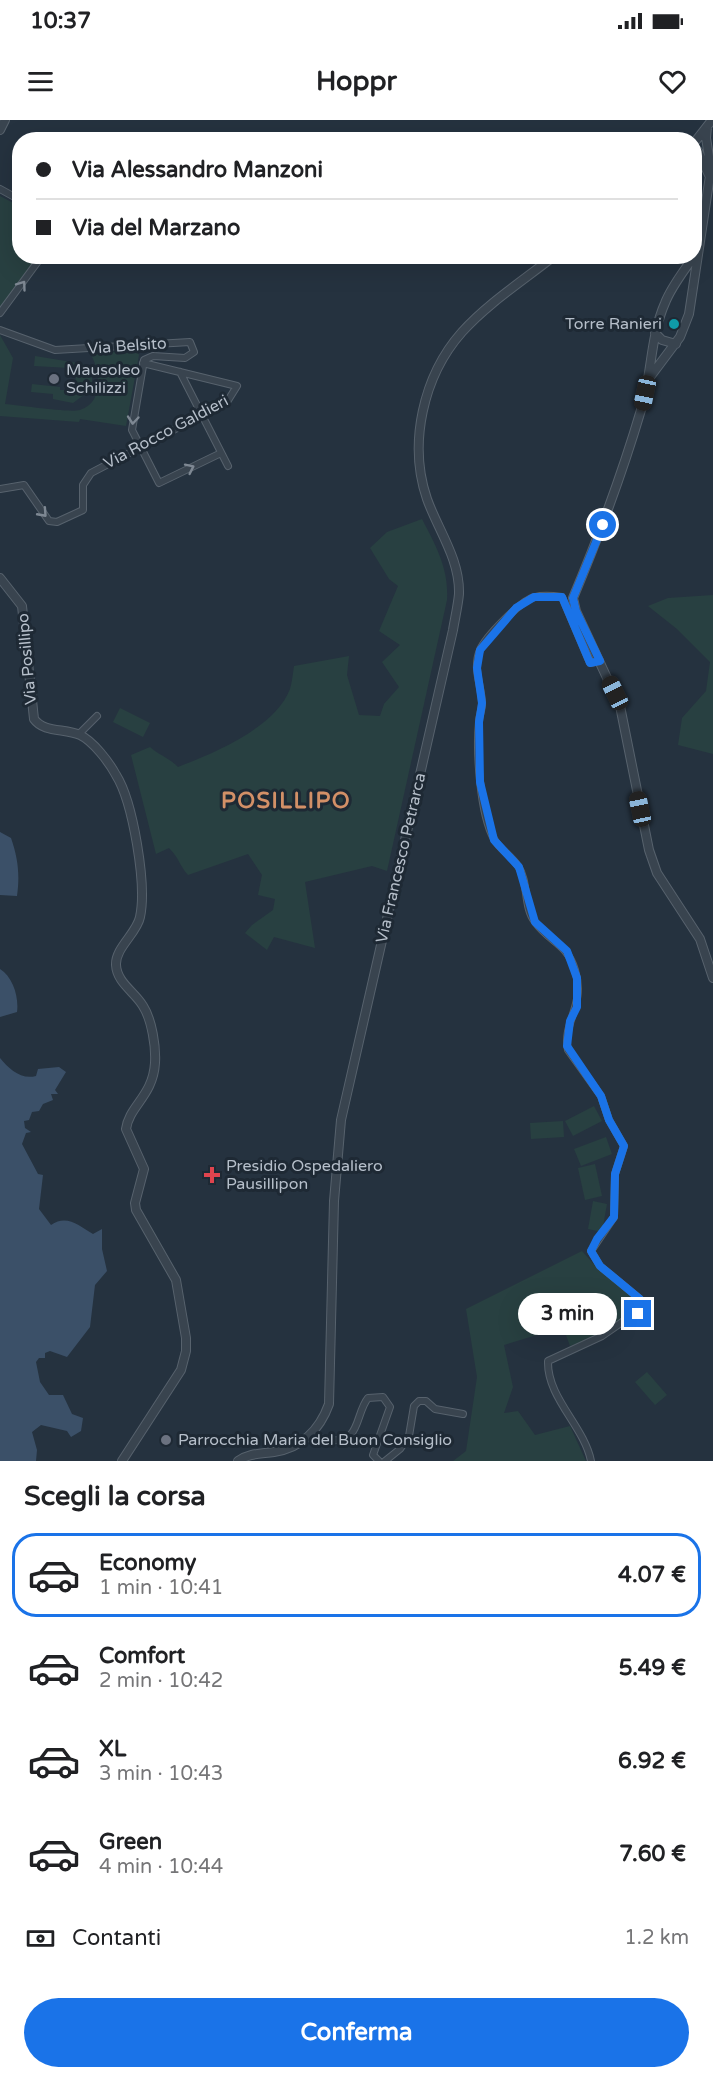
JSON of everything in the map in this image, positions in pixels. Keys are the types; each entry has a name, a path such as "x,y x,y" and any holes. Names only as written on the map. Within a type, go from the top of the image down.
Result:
{"street":[{"path":"0,130 5,120"},
{"path":"707,145 710,123"},
{"path":"702,136 710,123"},
{"path":"702,138 707,145 711,161 702,232"},
{"path":"702,145 707,145"},
{"path":"702,162 709,180"},
{"path":"0,313 36,264"},
{"name":"Via Francesco Petrarca","path":"312,1434 325,1414 330,1394 334,1201 341,1120 453,630 459,594 452,556 426,496 419,460 420,430 425,401 437,370 464,330 544,264"},
{"path":"689,264 665,302 655,333 648,380 636,427 607,515 573,598 576,611 620,706 649,850 657,873 700,939 713,978"},
{"path":"648,380 686,327 698,264"},
{"path":"677,282 690,277 696,283"},
{"name":"Via Belsito","path":"0,330 55,350 186,342 194,348 192,355 185,358 153,356 147,357 143,363"},
{"path":"655,333 662,340 675,344"},
{"path":"221,453 159,483 132,433 143,363 180,372 228,466"},
{"name":"Via Rocco Galdieri","path":"0,489 24,485 46,517 57,522 83,510 83,485 91,472 230,400 237,386 180,372"},
{"name":"Via Posillipo","path":"0,578 22,606 34,719 42,726 79,734"},
{"path":"591,1461 584,1443 560,1401 548,1360 602,1336 641,1309 640,1299 600,1266 591,1251 614,1217 615,1174 624,1146 609,1120 601,1096 567,1046 579,995 571,959 562,946 535,922 519,867 494,840 480,782 478,732 482,703 477,668 480,650 495,630 516,608 534,597 562,597 590,663 600,661"},
{"path":"97,716 79,734 91,744 119,781 141,861 140,917 117,957 116,965 120,980 146,1011 154,1048 155,1062 150,1087 131,1115 126,1129 144,1169 135,1203 136,1210 176,1280 185,1330 186,1351 181,1370 122,1461"},
{"path":"237,1461 256,1453 284,1450 312,1434 318,1438 335,1440 349,1437 355,1431 368,1398 383,1397 390,1407 373,1455 379,1461"},
{"path":"385,1461 400,1449 409,1436 414,1406 419,1401 426,1401 435,1409 463,1414"}],"green space":[{"path":"0,196 12,202 12,264 34,264 0,307"},
{"path":"0,335 13,358 5,404 80,410 94,400 97,393 98,376 90,353 136,350 139,355 126,426 80,419 79,422 0,416"},
{"path":"35,356 84,364 92,373 92,389 73,403 53,399 53,394 31,392 32,384 60,387 60,390 66,390 67,386 75,386 76,373 70,372 70,368 34,366"},
{"path":"422,519 437,548 444,568 447,600 387,871 372,866 305,882 315,948 274,937 267,950 245,933 273,910 275,899 258,895 262,875 248,854 188,875 169,848 156,854 131,755 150,747 178,767 209,754 242,737 271,716 290,689 294,666 349,656 347,675 359,715 380,716 384,704 399,687 382,662 400,645 379,631 398,586 389,579 370,548 387,532"},
{"path":"713,595 713,754 678,745 682,718 706,691 710,662 677,629 648,606 668,598"},
{"path":"120,708 150,723 143,737 113,722"},
{"path":"594,1106 602,1121 573,1136 565,1121"},
{"path":"563,1121 564,1137 531,1139 530,1123"},
{"path":"606,1137 612,1154 581,1166 574,1149"},
{"path":"595,1164 602,1196 585,1200 578,1168"},
{"path":"593,1201 607,1204 602,1232 588,1229"},
{"path":"582,1251 598,1269 637,1301 639,1306 636,1312 616,1322 600,1335 570,1346 563,1327 504,1345 513,1387 504,1413 518,1411 535,1435 570,1426 586,1461 453,1461 466,1451 477,1377 466,1309"},
{"path":"647,1372 667,1395 655,1405 635,1382"}],"water":[{"path":"0,832 11,838 15,853 18,867 17,896 0,895"},
{"path":"0,969 12,982 16,994 17,1012 0,1017"},
{"path":"0,1058 11,1070 20,1075 36,1076 38,1069 59,1067 66,1072 55,1090 58,1094 51,1094 53,1100 43,1104 39,1111 32,1112 29,1120 24,1121 25,1128 31,1132 26,1133 22,1144 38,1174 43,1175 39,1209 51,1225 68,1221 93,1234 102,1229 102,1249 107,1271 95,1285 90,1327 67,1357 50,1351 45,1353 45,1358 39,1358 36,1362 40,1382 49,1395 63,1395 72,1414 83,1418 81,1431 71,1437 67,1431 41,1425 32,1432 37,1450 36,1461 0,1461"}],"place":[{"name":"Torre Ranieri","path":"674,324"},
{"name":"Mausoleo Schilizzi","path":"54,379"},
{"name":"Presidio Ospedaliero Pausillipon","path":"212,1175"},
{"name":"Parrocchia Maria del Buon Consiglio","path":"166,1440"}],"district":[{"name":"POSILLIPO","path":"286,801"}],"route":[{"path":"603,525 573,598 573,604 600,661 590,663 566,613 562,597 534,597 516,608 480,650 477,668 482,703 478,751 480,782 494,840 519,867 535,922 567,951 574,968 579,995 577,1007 570,1021 567,1046 569,1053 601,1096 609,1120 624,1146 615,1174 614,1217 591,1251 600,1266 626,1290 640,1299 642,1306 638,1314"}]}
